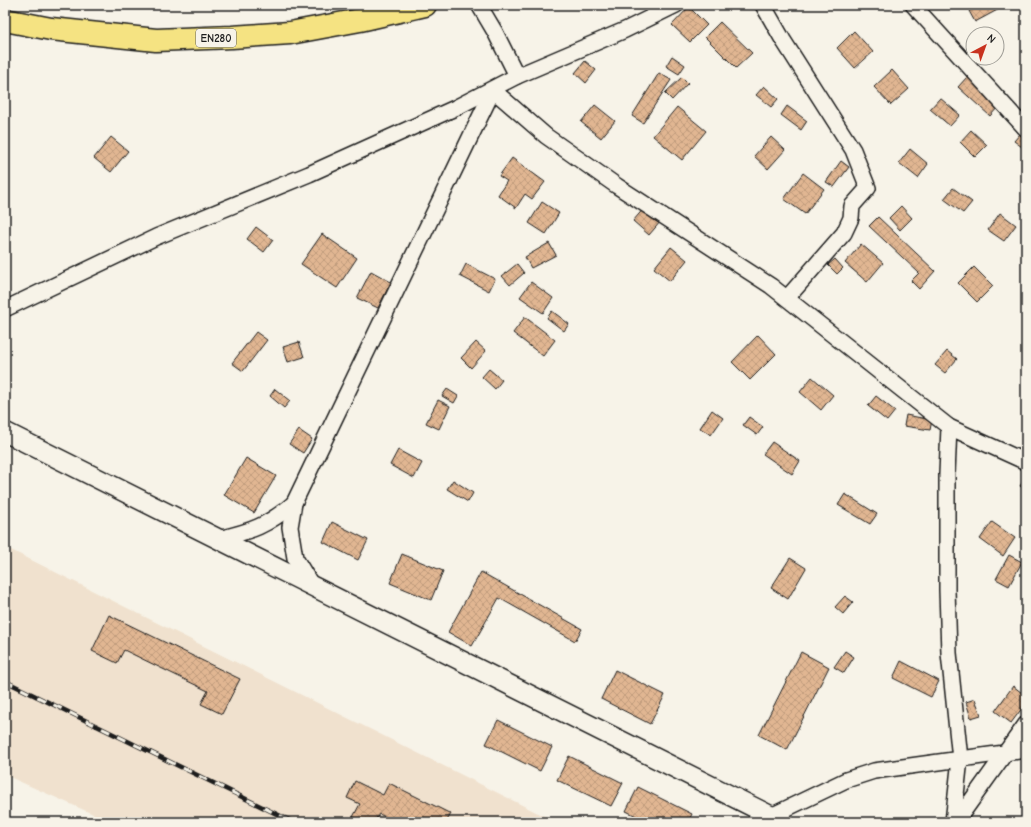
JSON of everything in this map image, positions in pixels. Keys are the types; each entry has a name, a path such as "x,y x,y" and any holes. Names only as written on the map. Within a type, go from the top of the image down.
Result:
{"main road":[{"name":"EN280","path":"5,20 51,29 156,40 290,33 360,20 425,5"}],"street":[{"path":"479,5 495,32 517,76"},
{"path":"5,309 156,237 309,174 493,90 517,76 625,30 676,5"},
{"path":"763,5 783,40 853,150 868,188 852,206 851,218 844,234 787,298"},
{"path":"914,5 1026,129"},
{"path":"493,90 546,136 617,186 772,286 950,427 1026,462"},
{"path":"312,586 295,558 290,527 294,503 493,90"},
{"path":"950,427 947,474 947,590 949,653 960,759 953,822"},
{"path":"5,432 777,819 846,780 874,770 1026,750"},
{"path":"218,539 246,532 273,520 294,503"},
{"path":"956,822 1026,724"}],"shaded area":[{"path":"5,547 556,822 111,822 5,775"}],"building":[{"path":"980,5 1001,5 1003,7 975,22 969,11"},
{"path":"689,7 707,25 690,42 672,25"},
{"path":"720,22 752,53 736,68 705,37"},
{"path":"854,31 873,52 855,68 837,48"},
{"path":"672,56 685,65 679,74 666,66"},
{"path":"585,61 596,70 586,83 575,73"},
{"path":"892,70 909,89 891,105 874,87"},
{"path":"659,73 671,80 643,123 632,116"},
{"path":"682,77 688,83 672,100 665,93"},
{"path":"967,77 999,106 990,116 958,87"},
{"path":"764,86 778,99 771,107 756,95"},
{"path":"940,98 960,115 950,126 930,109"},
{"path":"595,105 615,121 601,138 581,122"},
{"path":"787,106 807,121 801,130 781,115"},
{"path":"677,107 706,131 682,160 653,136"},
{"path":"971,130 987,145 975,157 960,142"},
{"path":"1020,134 1026,139 1026,150 1014,141"},
{"path":"111,137 128,151 111,172 94,158"},
{"path":"771,137 785,150 768,169 754,156"},
{"path":"910,149 928,164 918,178 899,163"},
{"path":"512,158 545,182 532,199 525,194 516,208 498,195 507,181 499,176"},
{"path":"841,161 849,167 834,187 826,182"},
{"path":"803,173 824,189 805,214 784,199"},
{"path":"953,188 972,202 963,213 944,199"},
{"path":"542,202 559,213 546,234 529,223"},
{"path":"901,206 912,218 900,230 889,218"},
{"path":"645,207 661,221 649,235 633,221"},
{"path":"1000,213 1016,225 1004,241 988,230"},
{"path":"878,217 935,271 919,289 911,281 919,273 869,226"},
{"path":"256,227 273,240 264,252 247,239"},
{"path":"322,234 357,258 337,288 301,264"},
{"path":"549,243 556,255 531,268 525,257"},
{"path":"861,244 883,263 867,282 845,263"},
{"path":"671,247 687,260 670,281 654,268"},
{"path":"835,259 843,268 837,274 828,265"},
{"path":"466,264 495,279 489,291 460,276"},
{"path":"517,264 524,273 510,285 502,276"},
{"path":"974,267 993,286 977,302 958,283"},
{"path":"371,271 391,282 378,308 357,298"},
{"path":"531,282 553,298 543,313 520,297"},
{"path":"552,311 569,324 564,331 547,318"},
{"path":"525,317 555,340 543,356 513,333"},
{"path":"256,332 267,340 243,371 232,363"},
{"path":"758,335 776,354 750,380 732,362"},
{"path":"299,342 304,357 288,362 283,347"},
{"path":"476,342 486,351 471,368 461,358"},
{"path":"947,351 957,359 945,373 935,365"},
{"path":"489,369 502,380 495,389 482,377"},
{"path":"812,377 833,395 821,410 800,392"},
{"path":"275,389 290,401 284,408 270,396"},
{"path":"447,389 458,396 454,403 442,396"},
{"path":"876,396 895,411 887,421 868,406"},
{"path":"438,400 450,406 439,429 426,423"},
{"path":"712,410 723,418 711,435 700,428"},
{"path":"906,415 932,420 930,430 904,426"},
{"path":"749,417 763,427 757,435 743,425"},
{"path":"299,430 312,439 303,453 289,444"},
{"path":"772,442 800,461 792,474 763,454"},
{"path":"398,450 422,463 414,478 390,465"},
{"path":"246,458 276,476 254,513 224,495"},
{"path":"1026,477 1026,490 1020,486"},
{"path":"453,480 473,493 468,502 447,489"},
{"path":"845,494 877,514 870,524 838,505"},
{"path":"332,522 368,540 358,560 323,542"},
{"path":"992,522 1015,538 1003,556 980,539"},
{"path":"402,554 443,571 431,600 390,583"},
{"path":"1009,555 1022,562 1009,586 996,579"},
{"path":"790,558 806,568 788,599 771,588"},
{"path":"481,572 582,629 575,641 499,598 472,646 448,632"},
{"path":"845,596 853,602 843,614 835,607"},
{"path":"109,615 240,679 222,714 201,704 208,691 124,650 117,663 92,651"},
{"path":"845,651 854,657 844,673 834,667"},
{"path":"801,652 829,667 787,750 759,735"},
{"path":"901,661 939,681 931,697 893,678"},
{"path":"615,670 665,695 650,724 601,699"},
{"path":"1013,686 1026,696 1026,703 1011,723 995,711"},
{"path":"975,699 981,715 971,718 966,702"},
{"path":"498,720 552,747 540,771 486,744"},
{"path":"569,756 623,783 611,806 557,780"},
{"path":"355,781 383,795 389,783 451,814 446,822 396,822 379,814 374,822 363,822 353,817 360,804 347,798"},
{"path":"638,787 692,814 688,822 649,822 626,811"}],"railway":[{"path":"5,681 293,822"}]}
